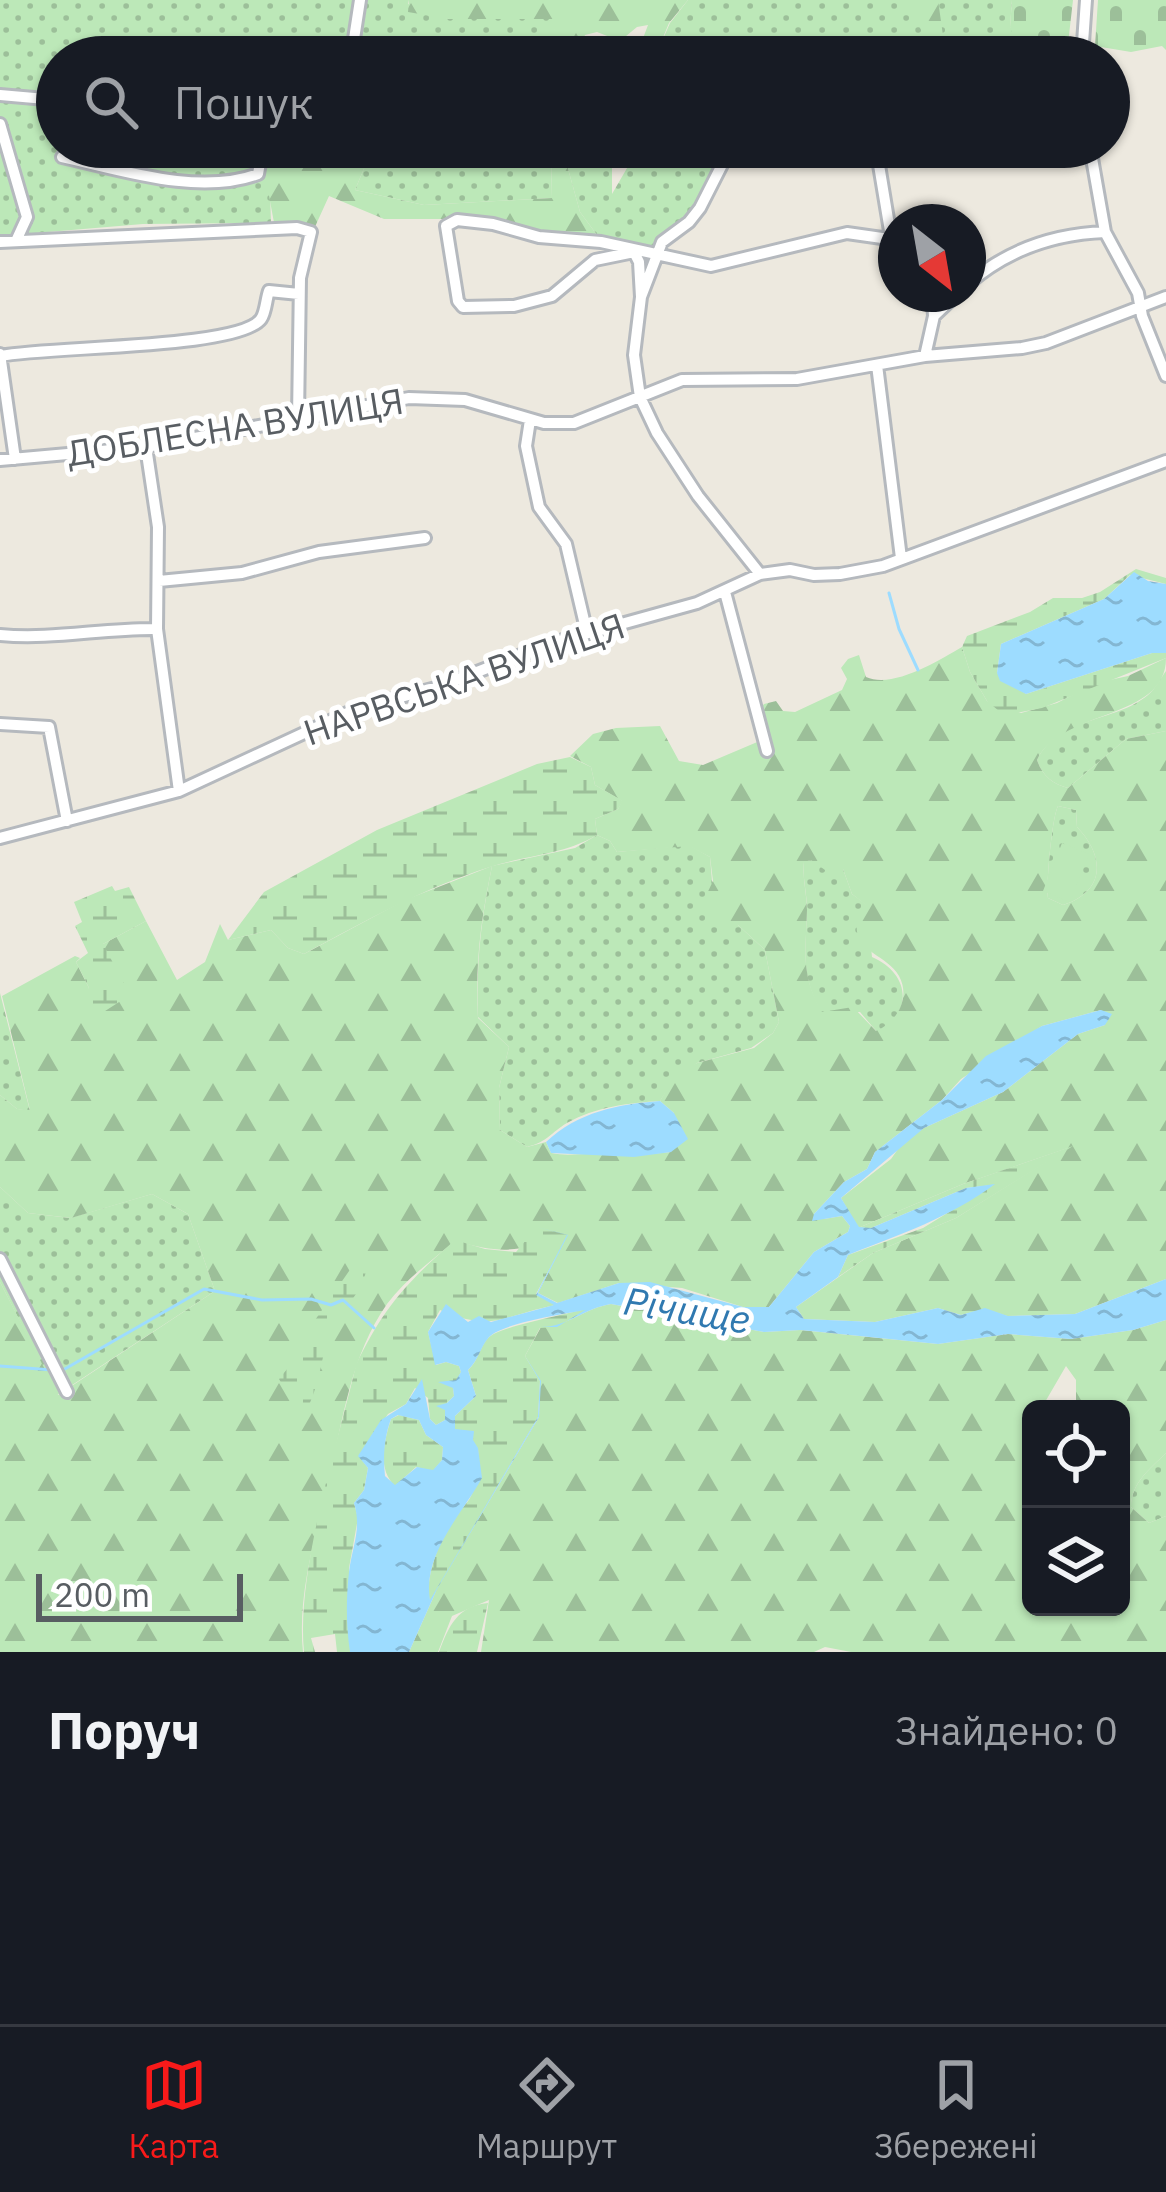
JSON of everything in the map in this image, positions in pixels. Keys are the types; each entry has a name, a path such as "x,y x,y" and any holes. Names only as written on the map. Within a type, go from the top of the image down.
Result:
{"street":[{"path":"354,36 360,0"},
{"path":"1083,36 1086,0"},
{"path":"0,95 36,98"},
{"path":"0,124 27,217 16,241"},
{"path":"118,168 169,178 230,179 258,174 259,168"},
{"path":"641,298 665,236 689,222 720,168"},
{"path":"880,168 887,204"},
{"path":"1094,168 1105,232 1138,293 1166,376"},
{"path":"760,574 698,496 640,397 634,355 640,262 634,252 602,242 538,237 493,224 457,220 446,226 458,301 467,308 514,306 552,296 595,260 634,252 711,266 734,264 835,235 878,238"},
{"path":"0,242 297,228 311,232 299,294 298,418"},
{"path":"986,271 1014,251 1068,236 1105,232"},
{"path":"15,459 0,355 202,341 255,323 263,315 268,291 299,294"},
{"name":"ДОБЛЕСНА ВУЛИЦЯ","path":"0,460 146,447 379,402 437,398 490,406 530,420 574,423 682,380 796,380 926,356 1046,343 1166,297"},
{"path":"926,356 934,312"},
{"path":"934,316 938,312"},
{"path":"877,365 901,558"},
{"path":"530,420 526,446 539,507 566,544 587,633"},
{"path":"146,447 158,526 157,629 179,791"},
{"name":"НАРВСЬКА ВУЛИЦЯ","path":"0,838 179,791 358,708 436,688 587,633 725,592 760,574 790,570 839,574 883,566 1166,461"},
{"path":"159,580 242,573 319,552 425,538"},
{"path":"725,592 767,752"},
{"path":"0,635 44,638 120,627 157,629"},
{"path":"0,724 49,727 67,821"},
{"path":"0,1259 67,1392"}],"green space":[{"path":"0,0 409,0 408,4 449,19 556,19 554,36 36,36 36,96 0,93"},
{"path":"409,0 688,0 664,36 644,36 648,25 626,36 597,32 554,36 555,19 449,19 408,12"},
{"path":"688,0 1012,0 1010,27 1020,36 664,36"},
{"path":"914,0 938,0 943,36 924,36 913,12"},
{"path":"1012,0 1073,0 1069,36 1013,36"},
{"path":"1098,0 1166,0 1166,50 1162,46 1130,52 1130,36 1096,36"},
{"path":"0,98 36,101 36,168 265,168 270,193 271,223 143,224 0,236"},
{"path":"264,168 364,168 355,190 424,205 552,198 551,168 568,168 580,212 597,235 589,240 448,219 384,219 329,196 314,229 275,228"},
{"path":"364,168 551,168 552,198 424,205 355,190"},
{"path":"568,168 612,168 612,194 627,168 717,168 696,210 659,240 655,258 643,276 635,249 597,235 580,212"},
{"path":"1136,569 1166,578 1166,584 1130,575 1104,599 1001,644 997,673 1026,694 1152,653 1166,653 1166,658 1042,708 1010,714 987,701 962,647 967,636 1053,598 1082,598 1100,592"},
{"path":"962,647 987,701 1021,713 1166,658 1161,678 1149,693 1068,731 1037,760 1048,778 1068,788 1126,739 1166,731 1166,1279 1075,1314 1007,1316 985,1309 961,1315 938,1308 875,1322 804,1319 796,1307 873,1253 956,1218 1068,1148 963,1184 858,1228 841,1198 924,1128 1003,1092 1078,1034 1105,1025 1101,1010 1042,1026 961,1079 942,1100 875,1152 867,1169 844,1182 814,1214 824,1219 842,1216 850,1226 848,1232 814,1252 769,1307 743,1307 682,1288 619,1283 558,1303 538,1293 567,1236 511,1249 455,1241 428,1263 387,1304 357,1366 309,1565 303,1652 0,1652 0,1282 58,1395 215,1291 188,1214 152,1194 71,1218 28,1213 0,1187 0,1095 17,1109 30,1110 2,996 75,956 80,958 76,962 89,988 84,1006 103,944 146,921 177,980 205,962 220,924 228,940 271,930 288,948 304,954 405,900 492,866 477,998 478,1018 509,1047 499,1088 500,1130 527,1147 546,1142 556,1154 671,1152 674,1113 660,1101 676,1073 754,1048 779,1022 765,950 703,902 713,881 710,857 689,846 617,852 610,841 597,835 595,819 618,809 622,801 595,785 591,767 570,756 593,734 660,726 679,761 703,765 762,740 757,713 764,704 776,701 783,711 795,712 842,690 847,679 841,668 848,659 859,655 866,677 889,679 915,672","holes":["1058,806 1076,810 1077,827 1093,849 1097,872 1087,891 1063,905 1048,898","811,860 825,870 843,869 852,894 866,905 866,913 858,917 859,938 899,976 903,1001 890,1022 876,1031 853,1007 822,1012 810,986 804,862"]},
{"path":"1166,671 1166,731 1126,739 1068,788 1045,774 1037,760 1059,735 1134,704 1151,693"},
{"path":"570,757 591,767 595,785 623,801 618,809 595,819 597,835 442,885 304,954 288,948 271,930 228,940 264,892 377,830 537,764"},
{"path":"1058,806 1076,810 1077,827 1093,849 1097,872 1087,891 1063,905 1048,898"},
{"path":"597,835 610,841 617,852 689,845 710,857 712,881 738,925 765,950 779,1022 773,1033 751,1048 697,1063 671,1084 660,1101 589,1113 527,1147 500,1130 499,1088 509,1047 478,1017 480,941 492,866 575,848"},
{"path":"1062,843 1089,854 1070,902 1043,891"},
{"path":"804,861 843,869 852,894 867,905 872,957 900,982 902,1004 889,1024 877,1032 860,1012 821,1012 814,998 805,950"},
{"path":"112,886 115,891 129,887 146,921 103,944 130,995 102,1013 84,1006 82,997 89,988 76,962 88,953 75,926 82,922 74,902"},
{"path":"0,993 30,1111 17,1109 0,1095"},
{"path":"1073,1146 956,1218 873,1253 838,1277 848,1255 923,1228 993,1185 966,1188 871,1228 858,1228 963,1184"},
{"path":"0,1187 28,1213 70,1218 152,1194 188,1214 215,1291 57,1395 0,1282"},
{"path":"537,1227 568,1235 536,1294 556,1305 486,1321 440,1310 428,1332 436,1365 446,1362 459,1366 461,1372 445,1420 436,1425 430,1419 428,1398 415,1388 406,1404 388,1414 359,1456 368,1468 364,1490 354,1503 358,1518 349,1568 350,1652 337,1652 335,1634 311,1638 315,1652 304,1652 312,1547 356,1365 366,1345 398,1296 455,1240 516,1252"},
{"path":"368,1256 357,1292 331,1329 310,1403 306,1411 296,1409 279,1379 314,1336 313,1323 356,1261"},
{"path":"611,1304 764,1332 800,1330 938,1344 1008,1334 1071,1339 1166,1320 1166,1453 1138,1484 1131,1507 1149,1523 1166,1516 1166,1652 851,1652 825,1647 814,1652 481,1652 489,1600 452,1616 438,1652 409,1652 437,1589 539,1417 540,1381 525,1356 541,1327"},
{"path":"592,1307 557,1327 540,1328 525,1356 540,1381 538,1417 430,1602 429,1581 438,1548 477,1479 478,1449 455,1429 455,1416 476,1396 468,1370 495,1334"},
{"path":"399,1415 419,1420 426,1435 443,1447 442,1460 433,1471 416,1467 395,1486 386,1471 384,1454 391,1419"},
{"path":"1166,1453 1166,1516 1149,1523 1131,1507 1132,1498 1142,1477"},
{"path":"488,1603 477,1652 439,1652 462,1613"}],"water":[{"path":"1134,572 1166,584 1166,653 1152,653 1026,694 1000,681 1001,644 1104,599"},
{"name":"Річище","path":"1101,1010 1112,1014 1105,1025 1078,1034 1003,1092 924,1128 841,1198 859,1227 871,1228 966,1188 995,1184 942,1216 848,1255 838,1277 796,1307 804,1319 875,1322 938,1308 961,1315 985,1308 1008,1316 1075,1314 1166,1279 1166,1320 1071,1339 1008,1334 938,1344 801,1330 764,1332 611,1304 566,1321 585,1310 507,1327 489,1337 468,1370 476,1396 455,1416 455,1429 474,1431 482,1478 438,1551 429,1583 430,1600 538,1417 540,1381 525,1356 541,1381 539,1417 437,1589 409,1652 350,1652 347,1602 357,1530 354,1503 364,1490 368,1468 358,1456 381,1420 406,1404 422,1379 430,1419 436,1425 445,1420 445,1410 436,1406 454,1396 453,1388 438,1382 456,1380 461,1372 459,1366 446,1362 435,1365 428,1332 446,1304 468,1322 479,1316 491,1322 554,1305 536,1295 567,1235 537,1227 568,1235 538,1293 557,1303 619,1283 650,1282 743,1307 769,1307 814,1252 848,1232 850,1226 842,1216 812,1221 844,1182 867,1169 875,1152 942,1100 986,1056 1042,1026","holes":["398,1415 419,1420 426,1435 443,1447 442,1460 433,1470 417,1467 395,1485 385,1476 384,1455 391,1419"]},
{"path":"660,1101 674,1113 688,1139 671,1152 634,1157 551,1153 546,1142 571,1123 599,1111"}],"waterway":[{"path":"889,593 918,670"},
{"path":"63,1370 204,1289 262,1300 311,1299 331,1305 343,1300 374,1328"},
{"path":"0,1366 52,1370"}]}
